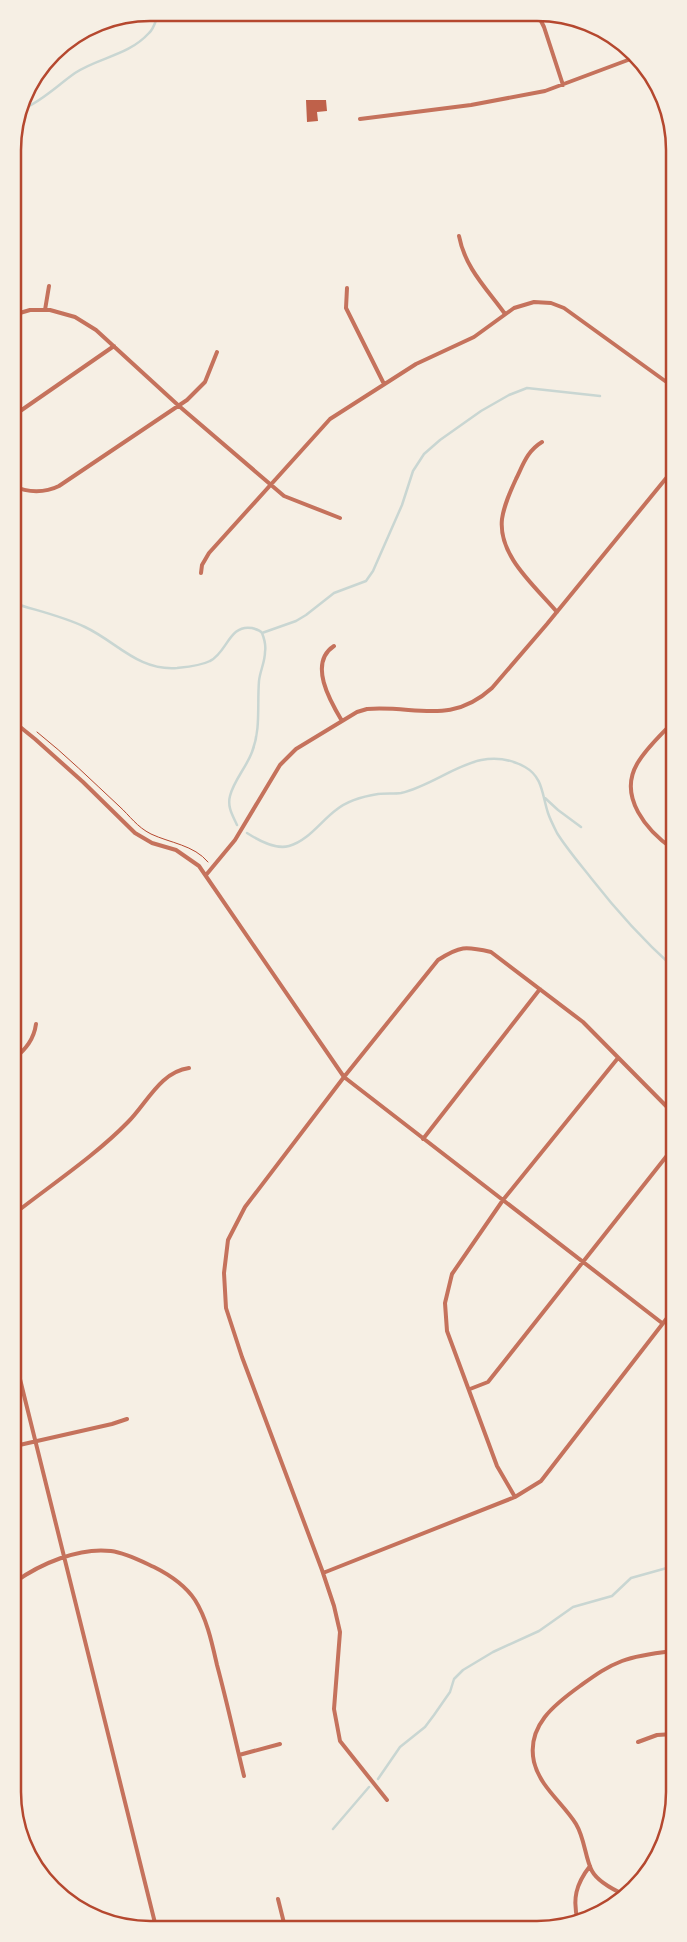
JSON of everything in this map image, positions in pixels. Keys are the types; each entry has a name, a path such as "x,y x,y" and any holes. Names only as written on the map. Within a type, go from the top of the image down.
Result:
{"street":[{"path":"541,22 563,85"},
{"path":"360,119 471,105 545,91 629,60"},
{"path":"459,236 466,261 505,314"},
{"path":"45,310 49,286"},
{"path":"346,288 346,308 384,384"},
{"path":"201,573 202,565 209,552 330,419 426,358 474,337 505,314 526,303 546,302 556,305 666,382"},
{"path":"22,312 30,310 45,310 64,313 75,317 96,330 179,406 270,485 293,501 340,518"},
{"path":"22,410 114,346"},
{"path":"22,490 50,491 179,406 205,382 217,352"},
{"path":"542,442 527,456 504,508 502,525 503,536 510,554 557,612"},
{"path":"206,875 235,840 280,765 296,749 342,721 367,709 455,710 476,701 492,688 666,479"},
{"path":"334,646 328,650 324,658 323,681 331,703 342,721"},
{"path":"22,728 84,782 135,833 152,843 176,850 199,866 344,1077 662,1323"},
{"path":"666,730 640,758 634,771 631,786 634,800 646,825 654,835 666,844"},
{"path":"387,1800 340,1741 334,1708 340,1632 323,1573 242,1357 226,1308 224,1273 228,1240 246,1208 344,1077 438,960 456,949 474,948 491,952 583,1022 665,1105"},
{"path":"423,1139 540,989"},
{"path":"21,1052 29,1045 35,1033 36,1024"},
{"path":"515,1497 497,1466 447,1331 445,1303 452,1274 502,1200 618,1058"},
{"path":"21,1208 128,1123 167,1076 178,1069 189,1068"},
{"path":"470,1389 488,1382 665,1158"},
{"path":"323,1573 515,1497 541,1481 665,1319"},
{"path":"21,1387 155,1921"},
{"path":"21,1444 128,1419"},
{"path":"21,1578 42,1566 65,1558 97,1551 112,1551 163,1571 184,1586 195,1601 208,1630 244,1776"},
{"path":"619,1891 597,1877 590,1866 577,1825 548,1789 537,1769 533,1751 535,1735 549,1710 602,1670 636,1657 665,1652"},
{"path":"638,1742 657,1735 665,1735"},
{"path":"239,1755 280,1744"},
{"path":"576,1914 574,1905 575,1895 579,1881 590,1866"},
{"path":"278,1899 284,1921"}],"path":[{"path":"34,730 62,752 138,826 152,834 190,849 206,859 212,867"}],"building":[{"path":"306,100 326,100 327,111 317,112 318,121 307,122"}],"waterway":[{"path":"29,106 75,73 132,47 151,31 155,22"},
{"path":"262,633 296,621 334,593 366,581 373,571 402,505 413,471 424,454 440,440 481,411 509,395 527,388 600,396"},
{"path":"22,606 76,623 97,633 139,660 163,668 185,667 210,661 216,657 238,630 252,628 262,633 265,650 259,681 257,735 252,752 234,785 229,800 237,825"},
{"path":"247,833 261,841 278,847 289,846 302,840 330,814 351,802 378,794 401,793 417,788 461,766 476,761 508,760 531,771 539,781 550,818 565,845 620,913 666,960"},
{"path":"545,798 581,827"},
{"path":"378,1779 400,1747 425,1727 450,1692 454,1679 463,1670 493,1652 539,1631 573,1607 612,1596 631,1578 665,1568"},
{"path":"333,1829 369,1787"}]}
